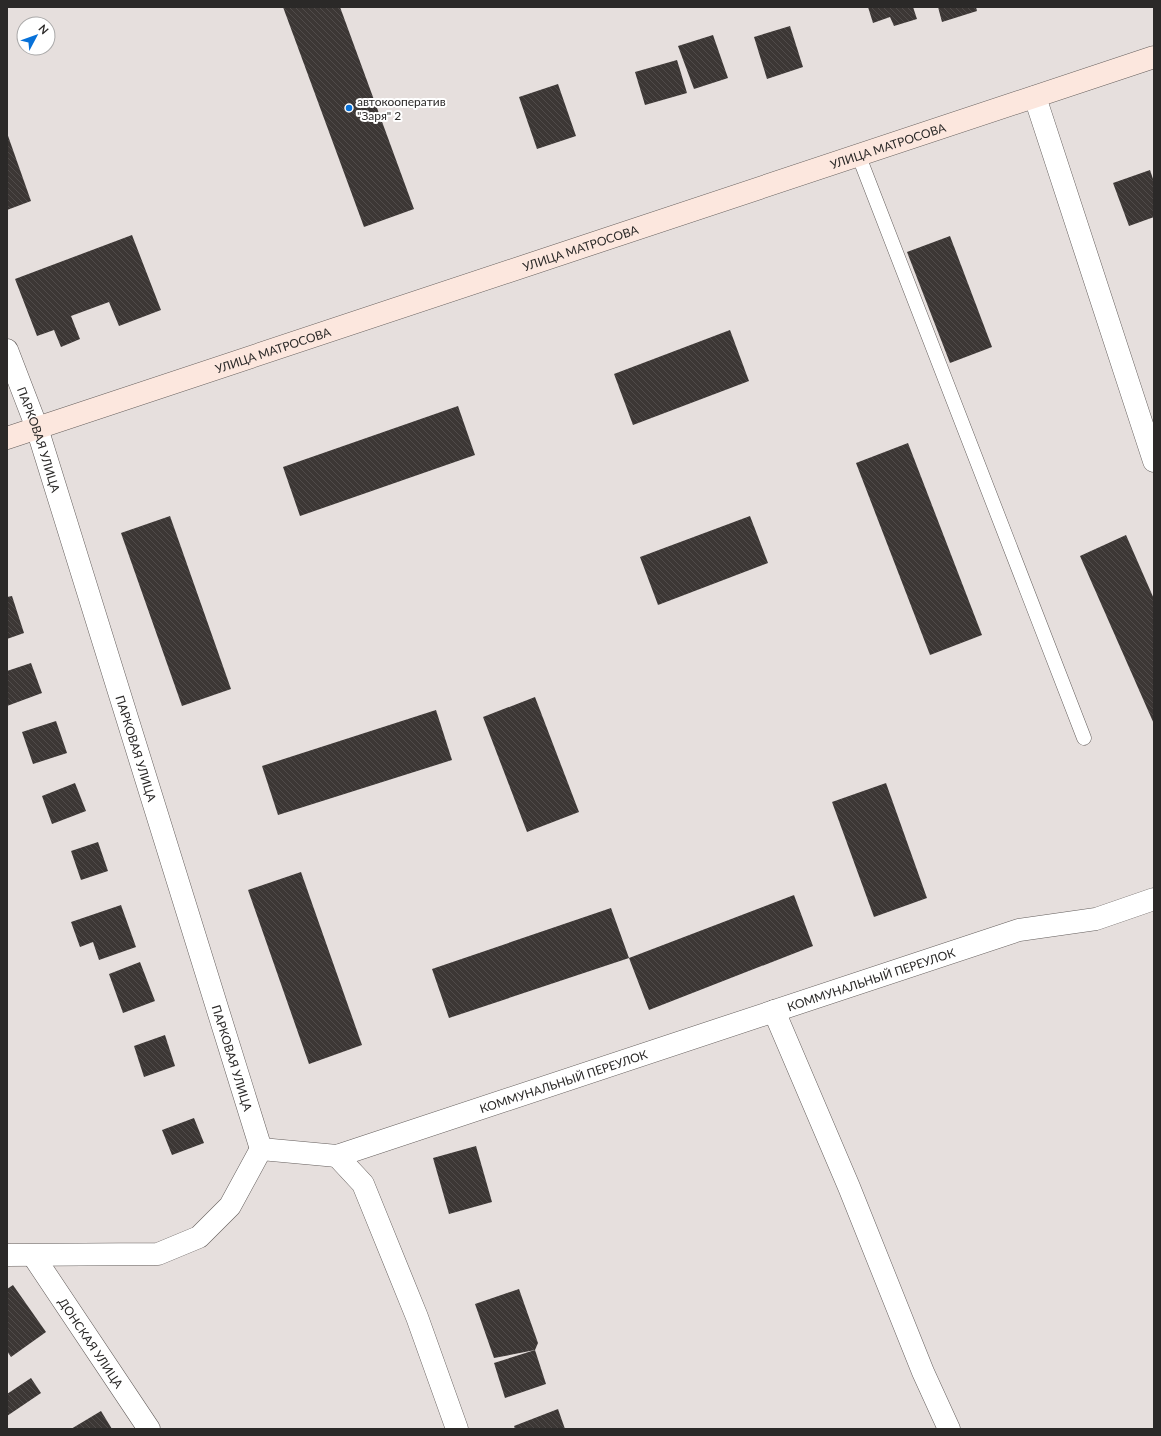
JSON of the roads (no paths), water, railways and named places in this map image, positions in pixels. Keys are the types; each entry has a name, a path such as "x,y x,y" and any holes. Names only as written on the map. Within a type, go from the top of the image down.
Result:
{"street":[{"name":"УЛИЦА МАТРОСОВА","path":"7,438 858,154 1154,57"},
{"path":"1035,97 1154,461"},
{"name":"ПАРКОВАЯ УЛИЦА","path":"7,350 38,428 261,1149"},
{"name":"КОММУНАЛЬНЫЙ ПЕРЕУЛОК","path":"261,1149 337,1156 1019,930 1096,919 1154,899"},
{"path":"774,1012 849,1187 923,1372 949,1429"},
{"path":"7,1255 158,1254 199,1237 230,1206 261,1149"},
{"path":"337,1156 363,1184 417,1317 457,1429"},
{"name":"ДОНСКАЯ УЛИЦА","path":"34,1256 148,1429"}],"lane":[{"path":"858,154 1084,738"}],"place":[{"name":"автокооператив \"Заря\" 2","path":"349,108"}]}
